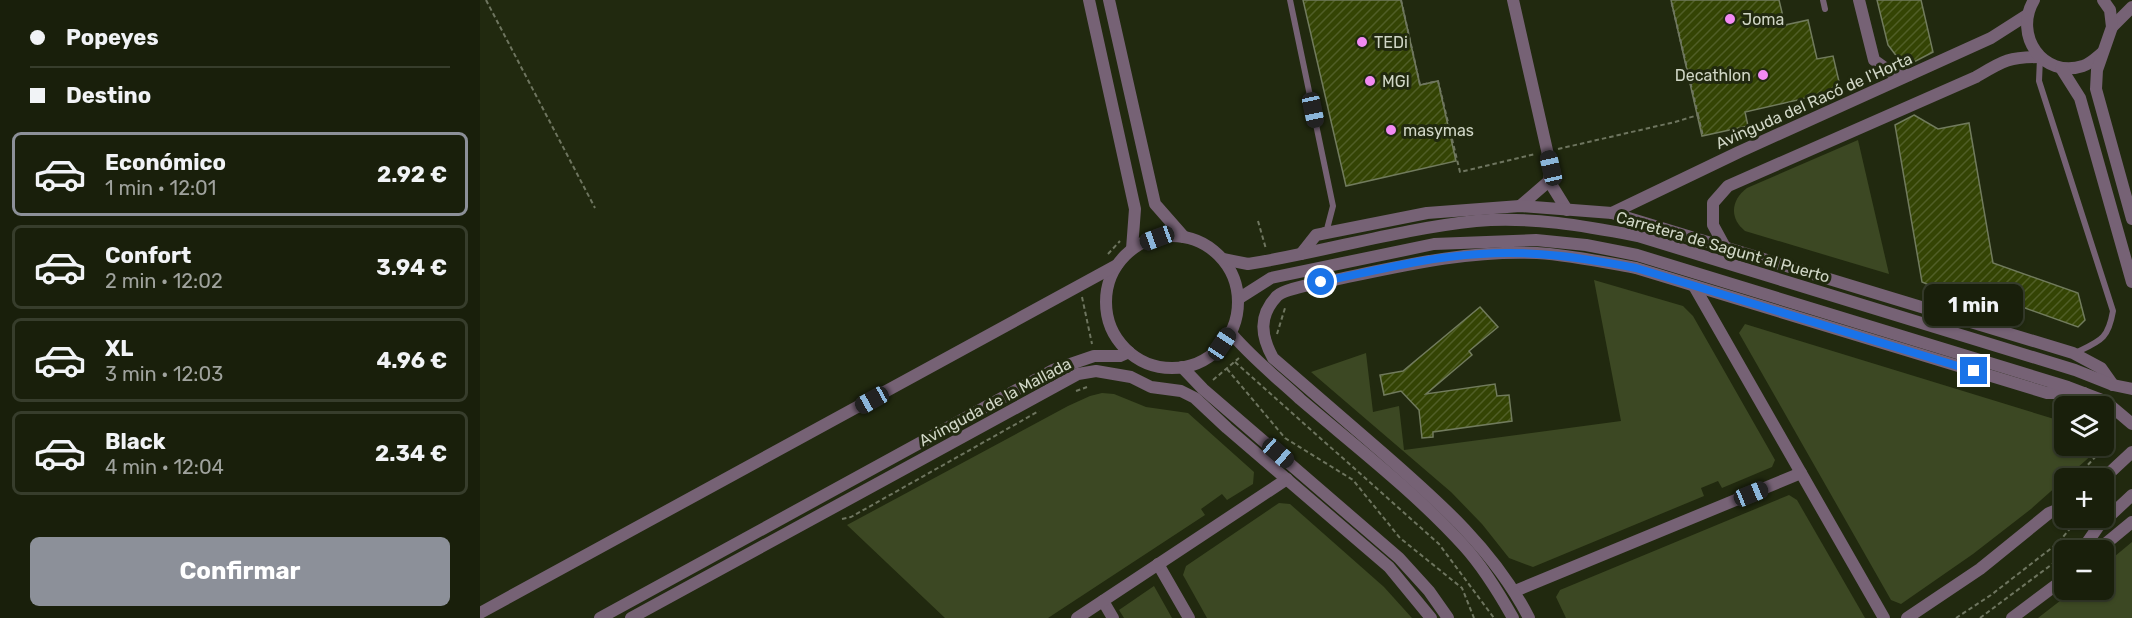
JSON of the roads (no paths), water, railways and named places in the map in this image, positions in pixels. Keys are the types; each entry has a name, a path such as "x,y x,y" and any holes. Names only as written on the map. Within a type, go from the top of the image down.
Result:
{"street":[{"path":"1089,0 1135,209 1132,249"},
{"path":"1109,0 1155,204 1184,237"},
{"path":"1513,0 1551,168 1549,181 1520,206"},
{"path":"1859,0 1874,60 1892,73 1910,75"},
{"path":"2034,0 2027,15 2027,37 2040,57"},
{"path":"2103,0 2110,10 2112,27"},
{"path":"2132,7 2112,27 2097,70 2096,89 2132,219"},
{"name":"Avinguda del Racó de l'Horta","path":"1612,213 1738,152 1991,38 2027,15"},
{"path":"2061,68 2084,66 2102,52"},
{"path":"1725,247 1713,225 1713,203 1728,186 1976,77 2002,62 2016,57 2040,57 2061,68 2080,98 2132,282"},
{"path":"1549,181 1567,210"},
{"path":"1301,254 1316,235 1427,213 1520,206 1612,213 2073,353 2101,368 2113,385"},
{"name":"Carretera de Sagunt al Puerto","path":"1223,259 1248,264 1269,261 1432,227 1478,221 1536,221 1589,227 1638,236 2075,370 2113,385 2132,389"},
{"path":"1184,237 1205,245 1223,259 1233,278 1238,299 1237,313 1230,332 1222,344 1210,355 1196,363 1170,368 1138,359 1116,338 1106,310 1106,295 1109,281 1117,265 1132,249 1157,238 1184,237"},
{"name":"Carretera de Sagunt al Puerto","path":"1238,299 1271,278 1434,244 1536,240 1586,244 1637,255 2086,393 2105,401 2132,424"},
{"path":"1529,618 1515,591 1473,537 1441,504 1273,358 1264,340 1263,317 1278,294 1321,282 1437,258 1537,253 1584,258 1636,268 2047,393 2086,393"},
{"path":"480,613 1117,265"},
{"path":"1300,273 1321,282"},
{"path":"1694,286 1884,618"},
{"path":"1230,332 1278,379 1434,515 1466,548 1513,618"},
{"path":"600,618 1051,372 1094,356 1120,356 1129,352"},
{"path":"1182,367 1203,389 1399,558 1429,591 1448,618"},
{"name":"Avinguda de la Mallada","path":"631,618 1078,374 1096,371 1131,377 1151,387 1181,391 1195,398 1389,567 1431,618"},
{"path":"1039,396 1051,372"},
{"path":"1278,379 1294,376"},
{"path":"1226,408 1227,428"},
{"path":"2114,469 2132,452"},
{"path":"1515,591 1802,473"},
{"path":"1077,618 1287,480"},
{"path":"2089,540 2098,527 2132,495"},
{"path":"1907,618 1980,569 2054,511"},
{"path":"2110,540 2132,522"},
{"path":"1158,564 1189,618"},
{"path":"2012,618 2054,587"},
{"path":"1103,601 1113,618"}],"lane":[{"path":"1290,0 1333,206 1327,229 1316,235"},
{"path":"1823,0 1825,9"},
{"path":"2040,57 2039,81 2113,311 2109,330 2097,342 2073,353"}],"place":[{"name":"Joma","path":"1730,19"},
{"name":"TEDi","path":"1362,42"},
{"name":"Decathlon","path":"1763,75"},
{"name":"MGI","path":"1370,81"},
{"name":"masymas","path":"1391,130"}]}
